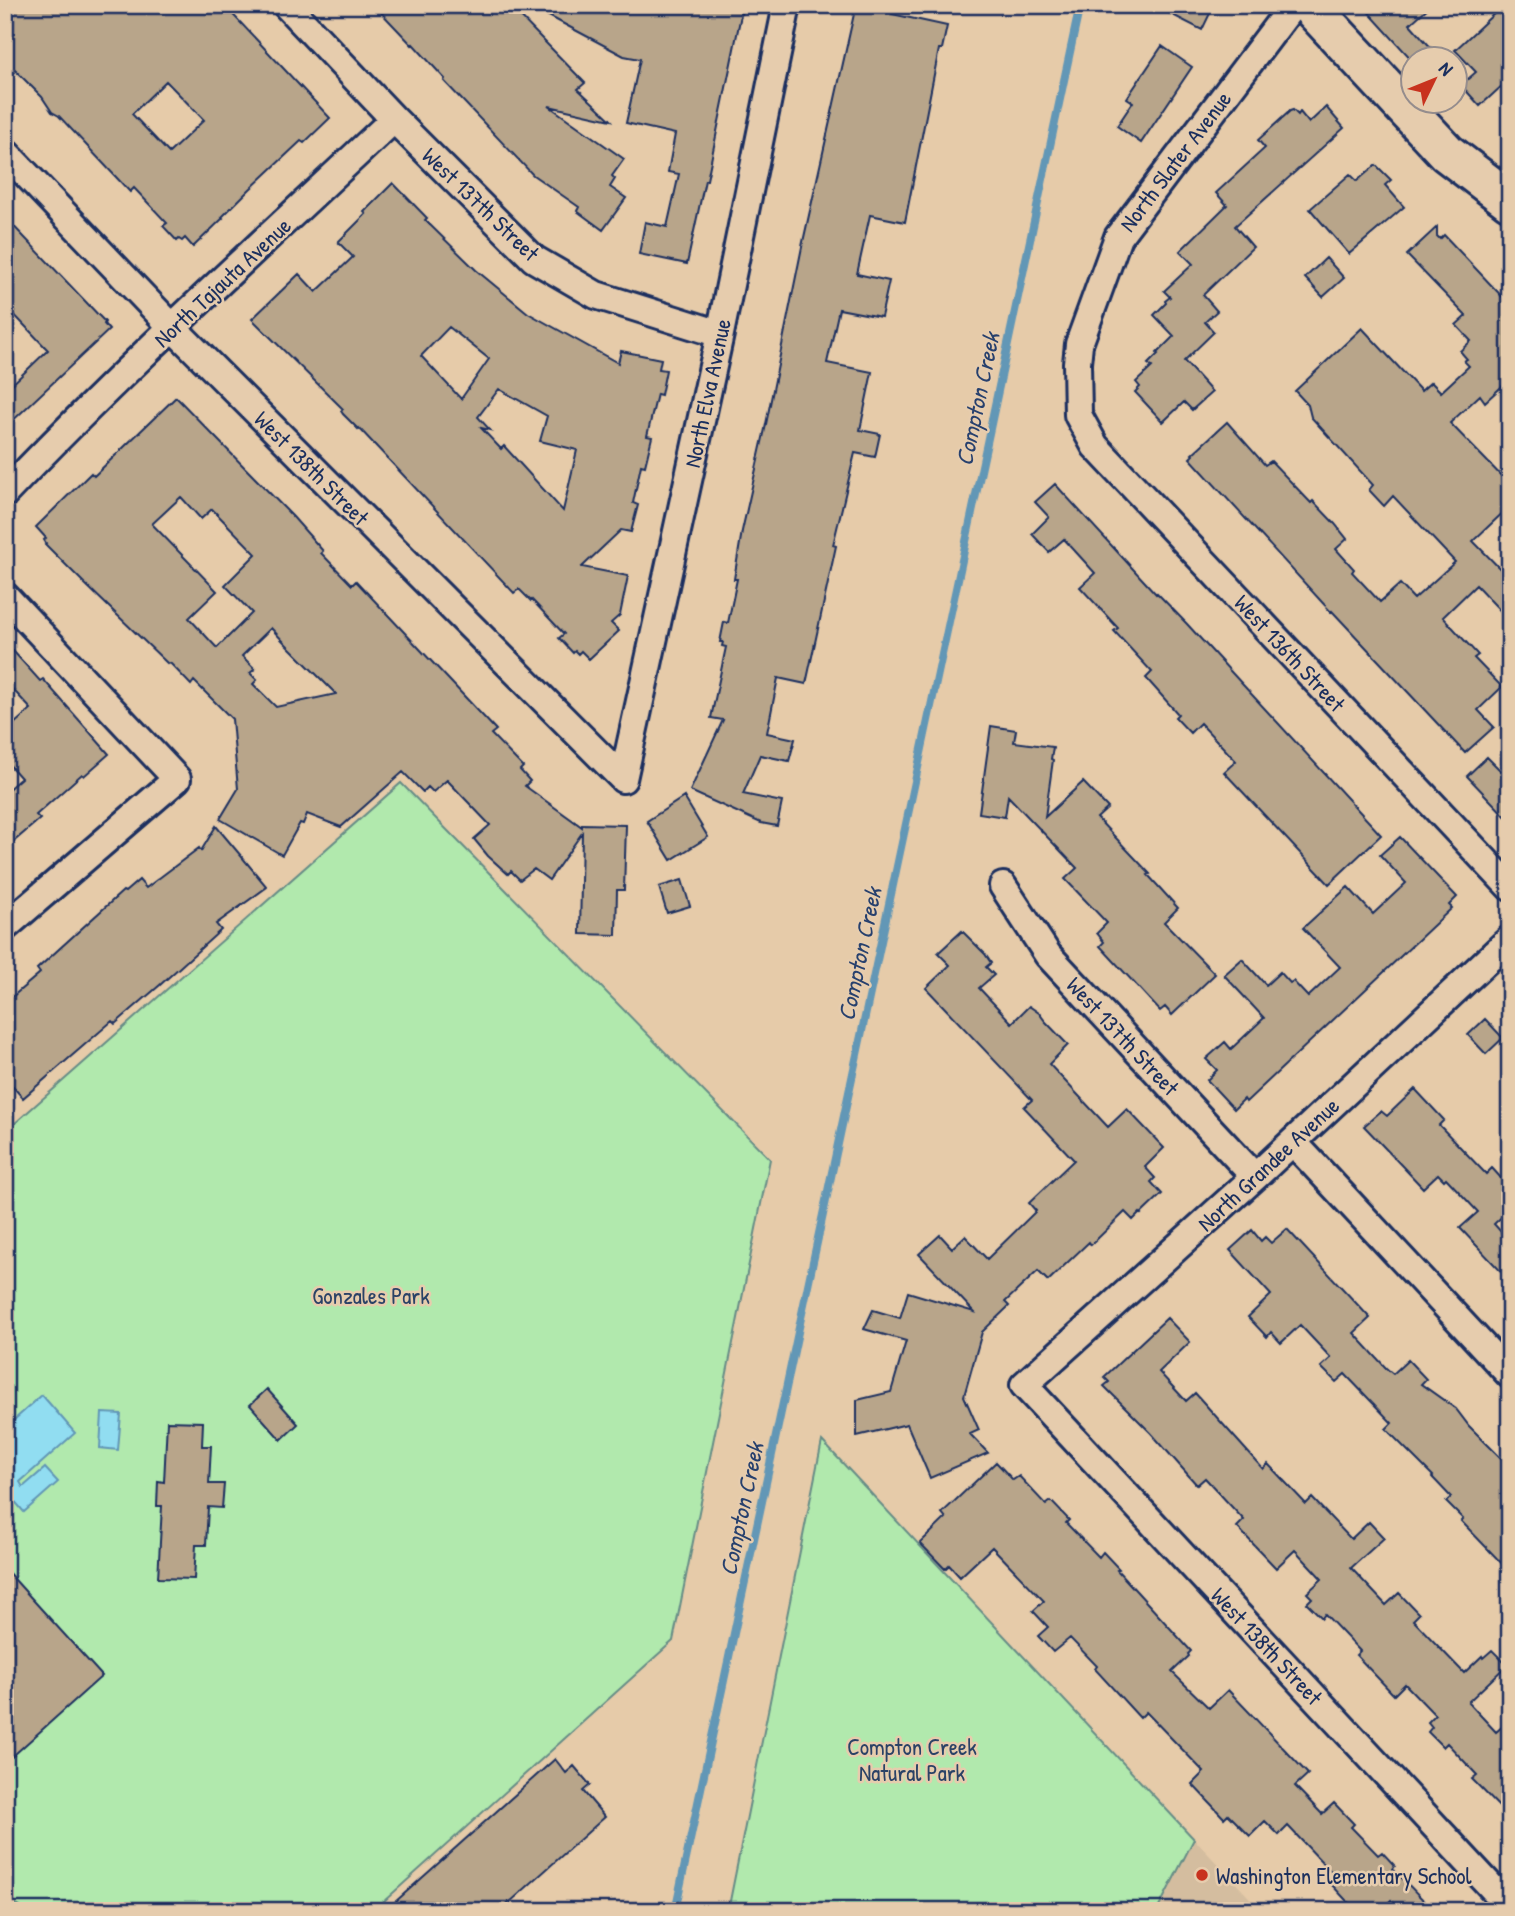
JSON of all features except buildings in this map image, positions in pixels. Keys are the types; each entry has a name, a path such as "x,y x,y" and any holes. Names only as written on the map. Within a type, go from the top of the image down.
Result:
{"street":[{"name":"West 137th Street","path":"286,5 394,119 534,259 596,295 720,334"},
{"name":"North Elva Avenue","path":"622,779 720,334 787,5"},
{"name":"North Slater Avenue","path":"1078,415 1079,344 1118,237 1293,5"},
{"path":"1309,5 1447,153 1510,201"},
{"name":"North Tajauta Avenue","path":"5,494 51,445 394,119"},
{"name":"West 138th Street","path":"5,152 173,328 622,779"},
{"name":"West 136th Street","path":"1078,415 1095,446 1510,887"},
{"path":"5,596 177,779 5,927"},
{"name":"West 137th Street","path":"1003,886 1048,955 1255,1177"},
{"name":"North Grandee Avenue","path":"1024,1385 1255,1177 1510,939"},
{"path":"1293,1142 1510,1375"},
{"name":"West 138th Street","path":"1024,1385 1510,1907"}],"shaded area":[{"name":"Washington Elementary School","path":"1194,1839 1262,1911 1158,1911"}],"green space":[{"name":"Gonzales Park","path":"401,783 770,1159 673,1641 373,1911 27,1911 5,1898 5,1132"},
{"name":"Compton Creek Natural Park","path":"822,1441 1194,1839 1157,1911 728,1911"}],"water":[{"path":"42,1395 75,1433 20,1482 23,1487 45,1468 58,1482 24,1512 5,1490 5,1428"},
{"path":"102,1413 121,1414 118,1450 100,1448"}],"waterway":[{"name":"Compton Creek","path":"675,1911 1080,5"}],"place":[{"name":"Washington Elementary School","path":"1202,1875"}]}
